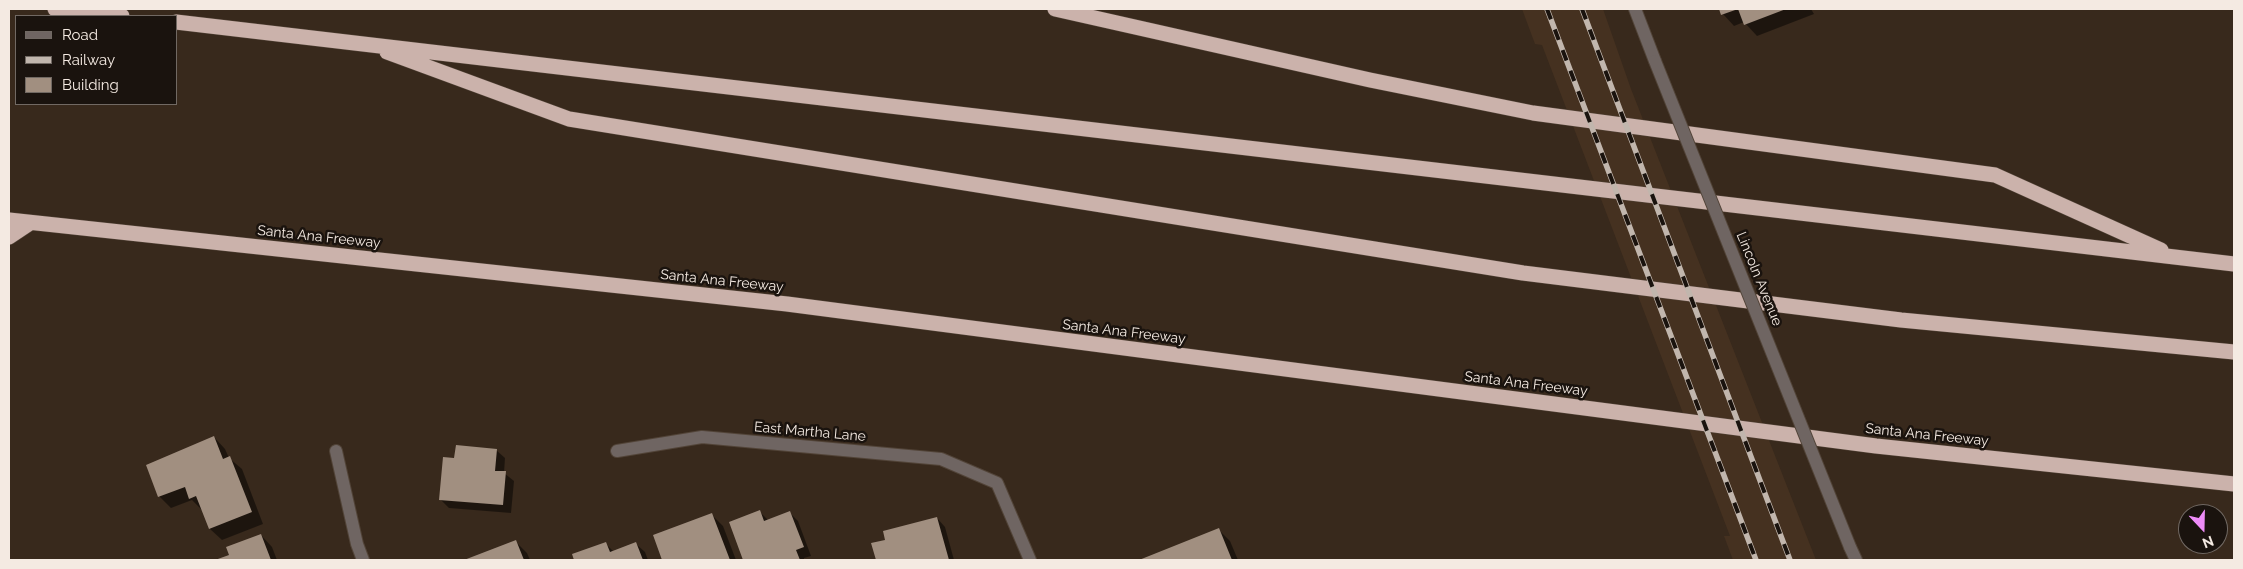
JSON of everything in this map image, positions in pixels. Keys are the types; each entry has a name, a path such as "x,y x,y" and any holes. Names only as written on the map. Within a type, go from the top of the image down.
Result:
{"highway":[{"path":"56,9 113,15"},
{"path":"1055,9 1370,80 1533,113 1996,175 2174,256"},
{"path":"178,22 2234,264"},
{"path":"365,44 569,119 1028,191 1523,273 1901,320 2234,352"},
{"name":"Santa Ana Freeway","path":"9,220 787,304 1876,446 2234,484"},
{"path":"9,236 30,222"}],"street":[{"name":"Lincoln Avenue","path":"1635,9 1856,560"},
{"name":"East Martha Lane","path":"617,452 702,437 941,459 997,483 1030,560"},
{"path":"336,450 357,544 363,560"}],"shaded area":[{"path":"1522,9 1603,9 1631,89 1816,560 1733,560 1724,536 1730,536 1542,45 1535,44"}],"building":[{"path":"1719,9 1738,9 1721,15"},
{"path":"1738,9 1786,9 1744,25"},
{"path":"214,436 223,459 230,456 252,512 209,529 196,496 189,499 185,487 158,497 146,465"},
{"path":"456,445 497,449 495,471 506,471 503,505 439,500 443,457 454,458"},
{"path":"760,510 764,521 790,511 804,547 796,550 800,560 743,560 729,522"},
{"path":"712,513 730,560 662,560 653,535"},
{"path":"937,517 949,560 876,560 871,543 885,540 883,531"},
{"path":"1219,528 1232,560 1139,560"},
{"path":"261,534 271,560 215,560 229,555 226,547"},
{"path":"516,540 524,560 464,560"},
{"path":"606,542 610,552 636,542 643,560 574,560 572,554"}],"railway":[{"path":"1547,9 1756,560"},
{"path":"1582,9 1790,560"}]}
